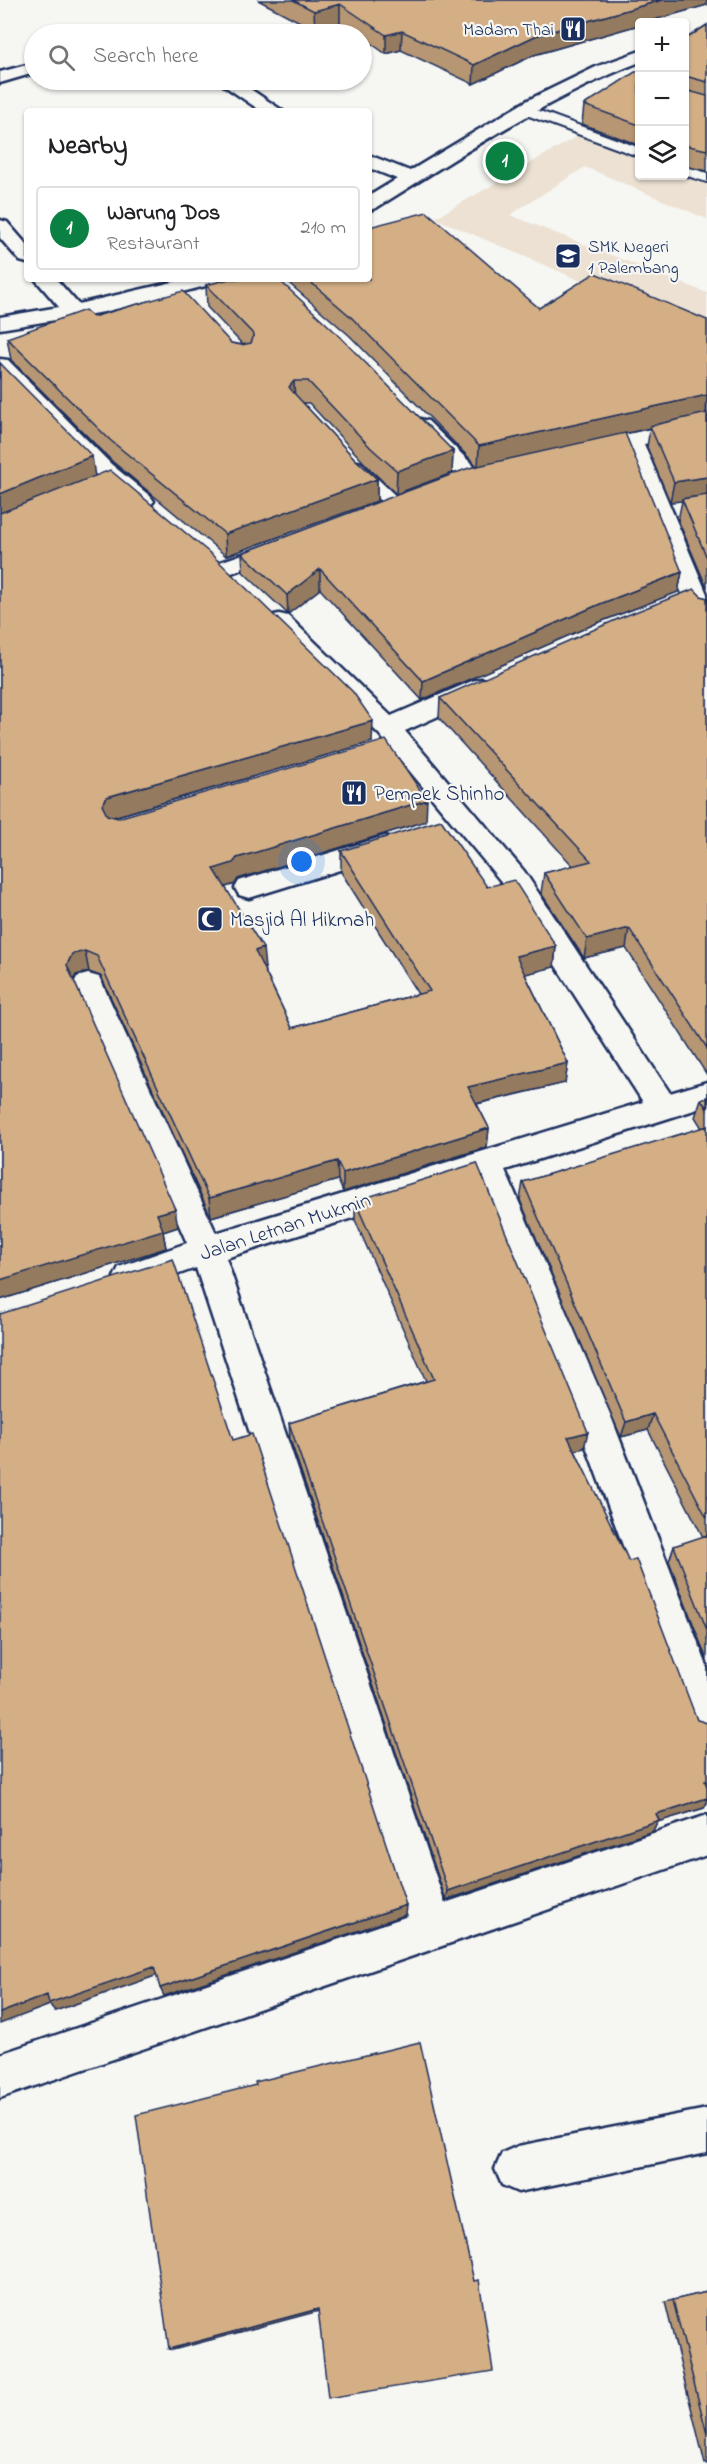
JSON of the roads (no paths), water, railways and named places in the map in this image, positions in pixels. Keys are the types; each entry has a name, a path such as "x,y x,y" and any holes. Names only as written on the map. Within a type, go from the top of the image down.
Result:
{"street":[{"path":"372,202 526,110 599,70 635,58"},
{"path":"599,70 629,82"},
{"path":"0,78 24,71"},
{"path":"241,90 269,108"},
{"path":"372,162 411,178"},
{"path":"0,226 24,254"},
{"path":"48,282 74,312"},
{"path":"0,323 74,312 200,282"},
{"path":"176,289 190,305"},
{"path":"0,365 106,483 161,517"},
{"path":"404,409 483,475 449,484"},
{"path":"563,456 707,424"},
{"path":"631,440 673,511 692,603"},
{"path":"223,570 309,537"},
{"path":"265,609 390,741 454,824 514,878 662,1106"},
{"path":"390,741 498,679"},
{"path":"249,888 409,838"},
{"path":"88,985 207,1250 433,1929"},
{"name":"Jalan Letnan Mukmin","path":"103,1285 662,1106 707,1094"},
{"path":"485,1162 592,1414 707,1717"},
{"path":"0,2076 707,1835"},
{"path":"518,2169 707,2131"}],"lane":[{"path":"526,110 635,151"},
{"path":"689,172 707,178"},
{"path":"344,454 395,505"}],"place":[{"name":"Madam Thai","path":"573,29"},
{"name":"Warung Dos","path":"505,161"},
{"name":"SMK Negeri 1 Palembang","path":"568,256"},
{"name":"Pempek Shinho","path":"354,793"},
{"name":"Masjid Al Hikmah","path":"210,919"}]}
